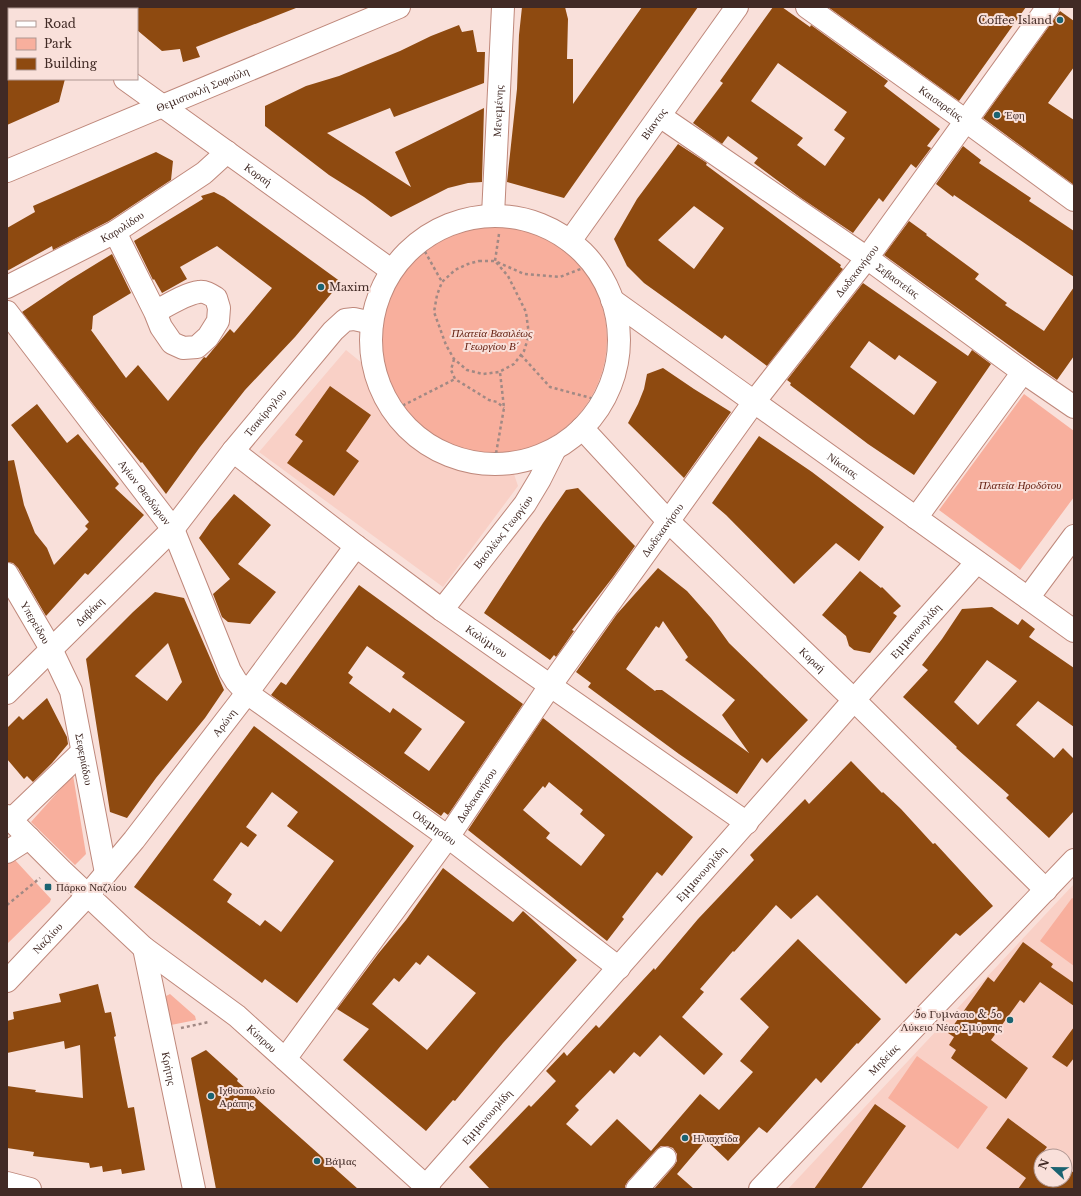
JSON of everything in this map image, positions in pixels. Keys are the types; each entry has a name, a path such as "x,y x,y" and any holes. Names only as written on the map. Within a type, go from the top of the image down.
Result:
{"street":[{"name":"Θεμιστοκλή Σοφούλη","path":"7,171 398,7"},
{"name":"Μενεμένης","path":"497,215 503,7"},
{"name":"Βίαντος","path":"570,241 737,7"},
{"name":"Καισαρείας","path":"807,7 1074,200"},
{"name":"Δωδεκανήσου","path":"286,1059 448,837 550,686 754,402 867,258 1048,7"},
{"name":"Κοραή","path":"126,80 391,270"},
{"name":"Σεβαστείας","path":"660,116 867,258 1023,372 1074,407"},
{"name":"Καρολίδου","path":"7,287 115,232 204,173 227,152"},
{"path":"497,215 526,219 549,228 570,241 582,251 604,280 612,300 618,326 618,352 613,378 602,402 593,416 582,428 555,449 516,463 494,464 471,462 448,455 426,444 408,429 392,411 381,391 374,369 370,346 372,323 379,296 391,270 419,241 436,230 454,222 473,217 497,215"},
{"path":"115,232 155,312"},
{"name":"Νίκαιας","path":"612,300 1074,631"},
{"name":"Αγίων Θεοδώρων","path":"7,312 173,529 230,671 236,681 247,693"},
{"name":"Τσακίρογλου","path":"173,529 233,451 333,331 345,320 354,319 372,323"},
{"path":"916,518 1023,372"},
{"name":"Κοραή","path":"582,428 668,521 854,700 1046,890"},
{"name":"Βασιλέως Γεωργίου","path":"442,610 525,504 555,449"},
{"name":"Καλύμνου","path":"233,451 442,610 747,823"},
{"name":"Δαβάκη","path":"7,693 173,529"},
{"path":"1028,598 1074,536"},
{"name":"Αρώνη","path":"87,896 134,840 247,693 356,546"},
{"name":"Εμμανουηλίδη","path":"428,1188 854,700 978,562"},
{"name":"Υπερείδου","path":"7,574 51,650"},
{"name":"Σεφεριάδου","path":"51,650 70,691 106,873"},
{"name":"Οδεμησίου","path":"247,693 448,837 619,968"},
{"path":"9,818 82,752"},
{"name":"Κύπρου","path":"9,818 87,896 144,948 237,1016 428,1188"},
{"path":"7,852 29,838"},
{"name":"Μηδείας","path":"760,1189 1074,860"},
{"name":"Ναζλίου","path":"7,981 87,896"},
{"name":"Κρήτης","path":"144,948 194,1189"},
{"path":"637,1189 665,1158"},
{"path":"7,1183 30,1189"}],"path":[{"path":"497,215 495,261 508,276 526,312 529,335 524,351 514,364 500,372 483,374 467,370 454,359 446,345 434,312 437,295 442,282 455,270 479,261 495,261 524,274 560,277 592,263"},
{"path":"419,241 442,282"},
{"path":"521,355 550,387 602,402"},
{"path":"454,359 451,370 455,379 490,400 497,402 504,408"},
{"path":"494,464 504,408 500,372"},
{"path":"392,411 455,379"},
{"path":"7,905 54,864"},
{"path":"161,1032 237,1016"}],"shaded area":[{"path":"346,350 362,363 368,386 382,413 405,441 434,459 464,470 514,474 518,486 443,587 259,452","holes":["295,435 359,461 334,496 288,463 303,441"]},
{"name":"5ο Γυμνάσιο & 5ο Λύκειο Νέας Σμύρνης","path":"1074,884 1074,1189 788,1189"}],"green space":[{"name":"Πλατεία Βασιλέως Γεωργίου Β΄","path":"492,224 525,229 536,233 565,250 581,266 593,285 602,306 607,339 602,372 598,383 581,412 565,428 546,440 525,449 492,454 459,449 448,445 419,428 403,412 391,393 382,372 377,339 382,306 386,295 403,266 419,250 438,238 459,229"},
{"name":"Πλατεία Ηροδότου","path":"1024,394 1074,431 1074,497 1020,570 939,510"},
{"path":"73,775 86,854 75,865 31,822"},
{"path":"15,860 51,899 50,902 7,944 7,862"},
{"path":"1072,898 1074,899 1074,966 1040,941"},
{"path":"170,994 195,1016 196,1020 171,1025 164,997"},
{"path":"917,1056 988,1107 958,1149 888,1098"}],"building":[{"path":"296,7 196,47 200,57 183,62 180,49 162,51 138,31 137,8"},
{"path":"522,7 565,7 568,19 567,59 573,59 573,104 642,7 698,7 564,198 507,182 517,89 519,35"},
{"path":"773,7 782,7 810,27 811,25 888,81 884,86 940,129 927,146 931,148 916,168 911,164 883,202 879,198 853,233 801,198 754,163 758,158 728,136 722,144 693,123 723,83 720,81","holes":["778,63 847,112 834,130 845,138 825,166 797,145 803,138 751,101"]},
{"path":"828,7 1026,7 959,101"},
{"path":"1060,11 1074,21 1074,67 1048,103 1074,120 1074,185 983,118"},
{"path":"459,25 462,32 473,30 477,52 485,52 484,83 394,117 390,108 327,133 411,187 395,152 484,108 482,182 468,183 448,188 391,217 364,197 329,175 265,126 265,106 306,86 339,76"},
{"path":"7,79 65,80 59,102 7,125"},
{"path":"678,144 707,163 706,165 841,265 840,267 843,269 767,366 725,335 722,339 644,283 627,266 614,239 637,199","holes":["694,206 724,228 694,269 658,240"]},
{"path":"963,146 981,160 979,163 1031,198 1029,201 1074,231 1074,277 954,195 953,197 936,184"},
{"path":"156,152 173,161 171,180 109,221 53,250 52,246 7,271 7,228 35,212 33,206"},
{"path":"214,192 224,197 341,282 295,337 245,390 200,447 166,494 142,462 141,463 96,408 22,312 112,254 131,293 93,316 91,330 126,378 138,365 168,401 204,357 206,358 230,329 234,333 272,288 217,246 180,267 187,279 162,293 154,279 153,280 134,241 203,199 201,196"},
{"path":"909,221 979,274 975,279 1007,303 1005,305 1044,331 1074,287 1074,356 1057,380 884,255"},
{"path":"863,283 968,356 972,350 991,364 914,475 868,444 790,385 791,383 787,380","holes":["869,341 895,360 899,355 937,382 914,415 850,367"]},
{"path":"663,368 731,412 684,478 628,423 644,389 647,374"},
{"path":"330,386 371,415 346,451 359,461 334,496 287,463 303,441 295,435"},
{"path":"37,404 67,443 78,434 119,484 115,488 144,515 88,575 85,573 46,616 18,568 13,563 7,562 7,461 14,460 24,505 35,533 47,548 54,565 88,529 85,526 89,522 11,425"},
{"path":"759,436 812,472 884,527 859,561 836,543 794,584 726,515 712,503"},
{"path":"578,488 635,546 572,630 574,631 556,657 554,655 550,660 484,613 566,490"},
{"path":"234,494 271,525 238,564 276,592 250,624 228,622 222,617 213,594 230,579 199,538"},
{"path":"658,568 687,591 711,618 729,643 808,720 767,763 762,758 737,794 679,754 588,687 591,683 576,672 617,614","holes":["663,621 688,657 685,660 735,700 722,715 749,753 662,690 655,691 626,669 656,626 659,628"]},
{"path":"860,571 881,588 882,587 901,606 893,613 897,616 870,653 854,650 849,646 846,636 822,615"},
{"path":"359,585 523,704 448,815 444,812 441,816 271,695 281,682 286,685","holes":["367,646 405,673 402,677 465,722 429,771 404,753 422,729 393,708 390,713 349,683 353,677 348,673"]},
{"path":"155,592 184,598 224,690 205,718 156,778 127,818 110,812 86,659","holes":["168,643 182,682 167,701 135,676"]},
{"path":"992,607 1018,625 1022,619 1035,629 1029,637 1074,668 1074,727 1038,701 1016,725 1054,758 1063,748 1074,759 1074,811 1049,838 1006,798 1009,795 956,748 957,747 903,697 928,670 922,665 962,609","holes":["987,660 1017,681 978,725 954,702"]},
{"path":"47,698 67,737 68,744 33,782 27,776 24,779 7,759 7,728 19,716 23,720"},
{"path":"543,718 693,837 662,876 657,872 622,917 624,919 607,941 468,830","holes":["549,782 583,810 580,814 605,835 581,866 546,838 550,833 523,810 543,786 545,788"]},
{"path":"254,726 414,846 297,1003 265,979 262,983 134,887","holes":["272,792 298,812 287,826 334,861 281,932 265,920 260,926 227,902 232,894 213,880 241,842 248,847 257,835 246,827"]},
{"path":"851,761 882,793 883,792 901,809 933,844 935,843 993,906 960,936 956,933 906,984 817,895 791,919 776,905 700,989 704,992 682,1017 723,1054 704,1075 660,1035 640,1057 634,1052 614,1074 610,1070 575,1106 579,1110 566,1124 591,1146 617,1119 651,1151 700,1094 719,1110 753,1072 740,1061 769,1027 740,999 798,939 881,1019 821,1083 816,1078 767,1133 759,1127 728,1161 706,1140 677,1174 694,1189 654,1189 677,1161 677,1154 673,1148 661,1146 628,1181 625,1189 490,1189 469,1167 529,1105 531,1107 556,1081 546,1071 564,1052 567,1056 596,1025 599,1028 654,968 655,970 698,919 754,860 750,855 805,799 809,804"},
{"path":"443,868 513,922 523,911 577,960 503,1043 455,1101 453,1100 426,1131 343,1060 369,1029 337,1009 378,954 406,920","holes":["428,955 476,993 427,1050 372,1004 394,978 399,982 416,962 420,965"]},
{"path":"1023,942 1053,964 1051,967 1074,983 1074,1006 1040,982 1024,1003 1020,1000 991,1040 1028,1068 1006,1099 951,1058 956,1050 949,1045 954,1037 948,1033 988,977 994,982"},
{"path":"98,984 105,1013 111,1012 116,1036 114,1037 128,1108 134,1107 145,1170 122,1174 121,1169 103,1172 102,1166 90,1168 89,1163 33,1156 34,1152 7,1148 7,1086 36,1090 35,1092 83,1098 80,1045 65,1049 64,1041 7,1053 7,1021 14,1019 13,1012 61,1002 59,994"},
{"path":"1074,1027 1074,1058 1067,1067 1052,1057"},
{"path":"206,1050 238,1079 237,1081 358,1189 216,1189 191,1058"},
{"path":"875,1104 906,1126 861,1189 814,1189"},
{"path":"1008,1118 1047,1147 1033,1148 1033,1188 1073,1188 1073,1172 1074,1189 1018,1189 1026,1178 986,1148"}],"place":[{"name":"Coffee Island","path":"1060,20"},
{"name":"Έφη","path":"997,115"},
{"name":"Maxim","path":"321,287"},
{"name":"Πάρκο Ναζλίου","path":"48,887"},
{"name":"5ο Γυμνάσιο & 5ο Λύκειο Νέας Σμύρνης","path":"1010,1020"},
{"name":"Ιχθυοπωλείο Αράπης","path":"211,1096"},
{"name":"Ηλιαχτίδα","path":"685,1138"},
{"name":"Βάμας","path":"317,1161"}]}
